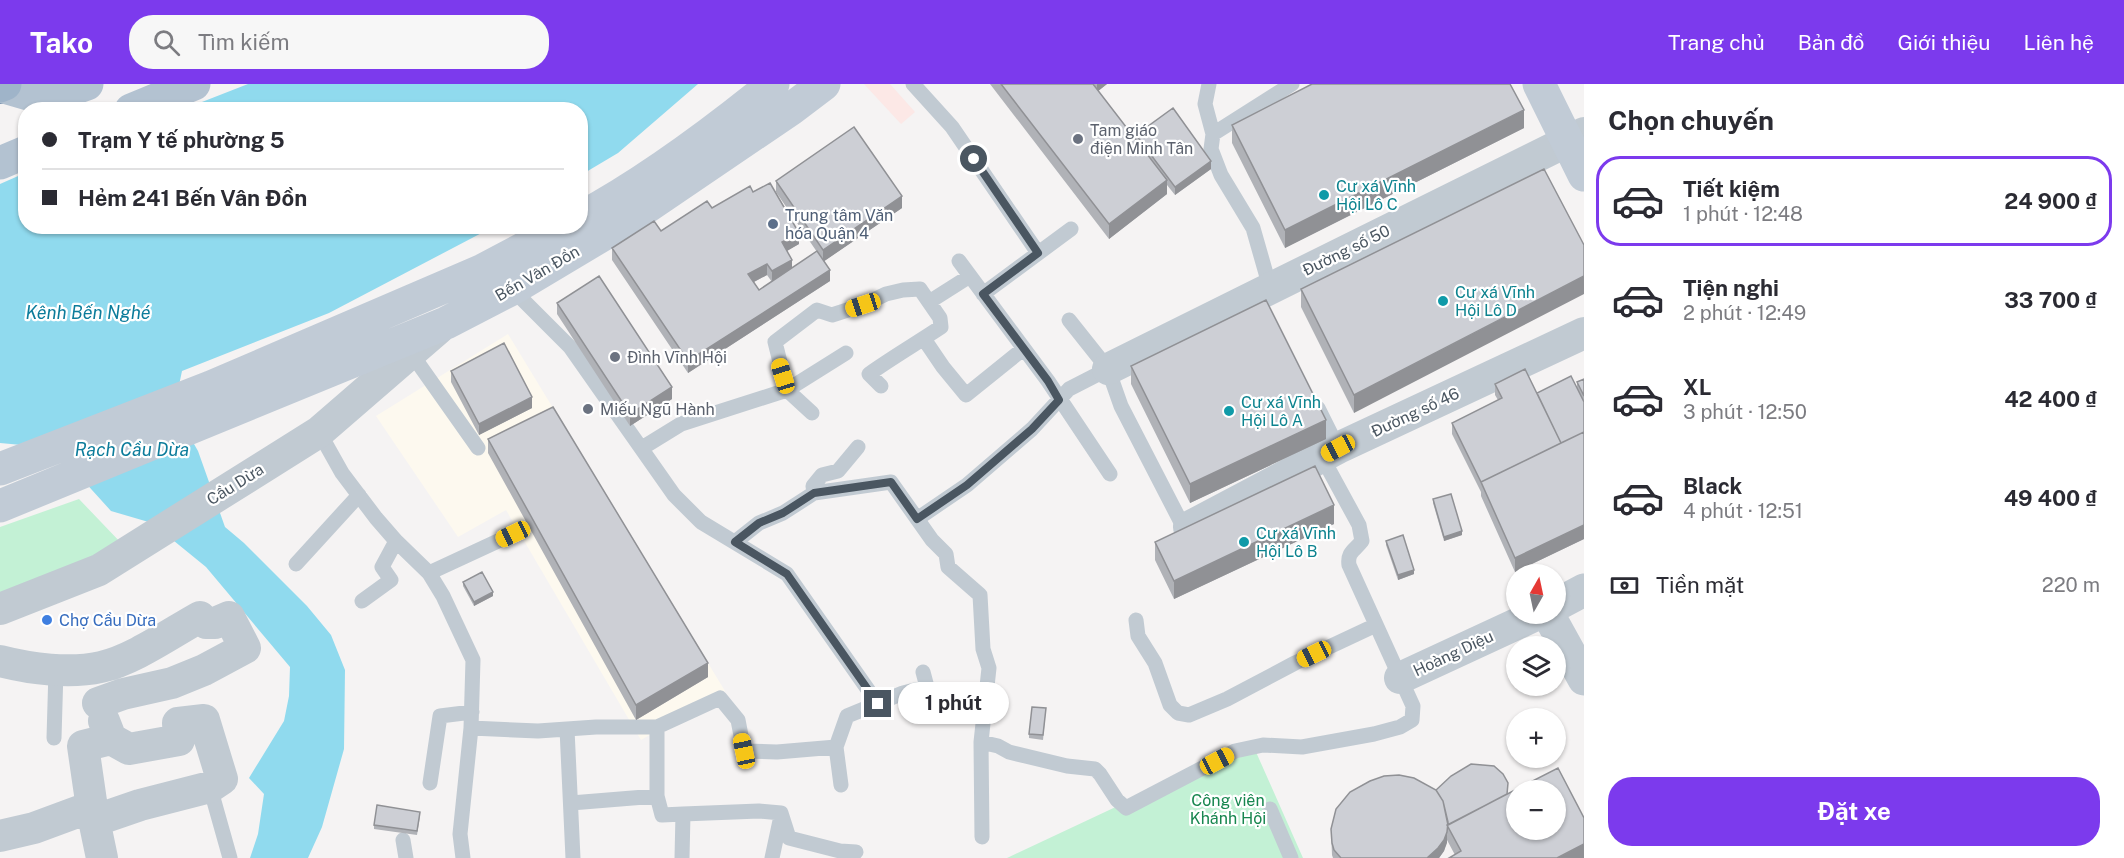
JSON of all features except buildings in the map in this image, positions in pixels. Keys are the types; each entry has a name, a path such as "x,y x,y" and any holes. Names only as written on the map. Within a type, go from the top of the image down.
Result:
{"main road":[{"path":"2,85 45,99 87,84"},
{"path":"150,102 194,84"},
{"name":"Bến Vân Đồn","path":"588,213 671,161 729,120 773,84"},
{"name":"Bến Vân Đồn","path":"217,401 446,323 512,289 626,221 824,84"},
{"path":"1539,84 1575,137 1584,174"},
{"path":"0,162 18,155"},
{"name":"Bến Vân Đồn","path":"217,401 481,271 551,234"},
{"path":"12,464 217,401"},
{"path":"0,506 38,490 217,401"}],"street":[{"name":"Đường số 50","path":"1108,369 1271,297 1575,137"},
{"name":"Cầu Dừa","path":"0,609 99,570 310,437 446,323"},
{"name":"Đường số 46","path":"1185,530 1330,452 1584,333"},
{"path":"1566,600 1584,590"},
{"path":"0,662 22,667 56,670 101,667 135,654 200,617 206,623 215,623 230,617 245,648 204,670 172,683 123,694 98,703"},
{"name":"Hoàng Diệu","path":"1400,678 1516,624"},
{"path":"1554,624 1584,679"},
{"path":"0,836 34,828 80,811 108,816 140,805 210,787 222,779 204,720 178,723 178,740 129,749 111,739 89,668"},
{"path":"102,858 83,746 111,739"}],"lane":[{"path":"913,84 952,127 1038,253"},
{"path":"1209,84 1205,104 1213,134 1211,149 1221,175 1253,228 1271,297"},
{"path":"1213,134 1292,84"},
{"path":"983,294 1071,229"},
{"path":"960,261 1048,381 1110,474"},
{"path":"929,302 970,276"},
{"path":"512,289 570,347 674,495 701,522 787,574 878,704"},
{"path":"812,413 787,390 775,342 817,310 832,315 903,290 920,289 940,318 941,327 899,352 869,374 881,386"},
{"path":"1069,320 1108,369 1121,406 1185,530"},
{"path":"924,339 966,395 1023,349"},
{"path":"411,353 478,448"},
{"path":"642,448 681,424 787,390 846,353"},
{"path":"917,519 967,485 1032,429 1069,389 1108,369"},
{"path":"981,742 998,746 1009,752 1067,766 1095,769 1117,800 1126,808 1235,751 1263,745 1302,747 1374,734 1400,727 1412,720 1413,706 1349,565 1348,557 1362,541 1359,525 1330,452 1312,397"},
{"path":"310,437 396,541 429,573 443,596 473,660 471,728 460,834 463,858"},
{"path":"814,493 813,486 822,475 838,471 858,447"},
{"path":"735,542 759,523 783,513 814,493 891,482 946,554 948,567 980,595 983,649 989,668 981,742 982,837"},
{"path":"296,564 359,495"},
{"path":"429,573 513,534"},
{"path":"362,601 391,580 382,567 396,541"},
{"path":"1136,620 1138,636 1155,663 1170,705 1178,713 1189,715 1227,699 1295,663 1376,625"},
{"path":"54,738 56,670"},
{"path":"841,785 836,747 847,716 903,693 927,687 922,672"},
{"path":"471,728 538,731 657,727 720,698 738,720 744,751 777,752 836,747"},
{"path":"430,783 440,716 472,712"},
{"path":"657,727 657,796 662,815 759,811 781,813"},
{"path":"567,729 573,858"},
{"path":"210,787 230,858"},
{"path":"571,803 657,796"},
{"path":"1270,809 1291,858"},
{"path":"781,813 789,838 840,851 856,852"},
{"path":"772,858 781,813"},
{"path":"682,858 683,814"},
{"path":"403,840 406,858"}],"shaded area":[{"path":"864,84 890,84 915,112 901,124"},
{"path":"508,334 725,691 641,740 506,510 458,537 376,416"}],"green space":[{"path":"79,499 123,545 0,604 0,527"},
{"name":"Công viên Khánh Hội","path":"1252,743 1303,858 1007,858"}],"water":[{"path":"248,84 698,84 618,153 588,171 588,102 202,102"},
{"path":"18,176 18,234 480,234 329,313 182,371 174,409 198,451 225,527 307,606 331,635 345,670 344,749 322,827 308,858 250,858 258,834 264,794 249,778 284,721 289,696 290,667 206,567 152,523 111,511 54,448 0,443 0,184"}],"place":[{"name":"Tam giáo điện Minh Tân","path":"1078,139"},
{"name":"Cư xá Vĩnh Hội Lô C","path":"1324,195"},
{"name":"Trung tâm Văn hóa Quận 4","path":"773,224"},
{"name":"Cư xá Vĩnh Hội Lô D","path":"1443,301"},
{"name":"Đình Vĩnh Hội","path":"615,357"},
{"name":"Miếu Ngũ Hành","path":"588,409"},
{"name":"Cư xá Vĩnh Hội Lô A","path":"1229,411"},
{"name":"Cư xá Vĩnh Hội Lô B","path":"1244,542"},
{"name":"Chợ Cầu Dừa","path":"47,620"}],"route":[{"path":"878,704 787,574 735,542 759,523 783,513 814,493 891,482 917,519 967,485 1032,429 1059,400 1048,381 983,294 1038,253 974,159"}],"water label":[{"name":"Kênh Bến Nghé","path":"88,313"},
{"name":"Rạch Cầu Dừa","path":"132,450"}]}
